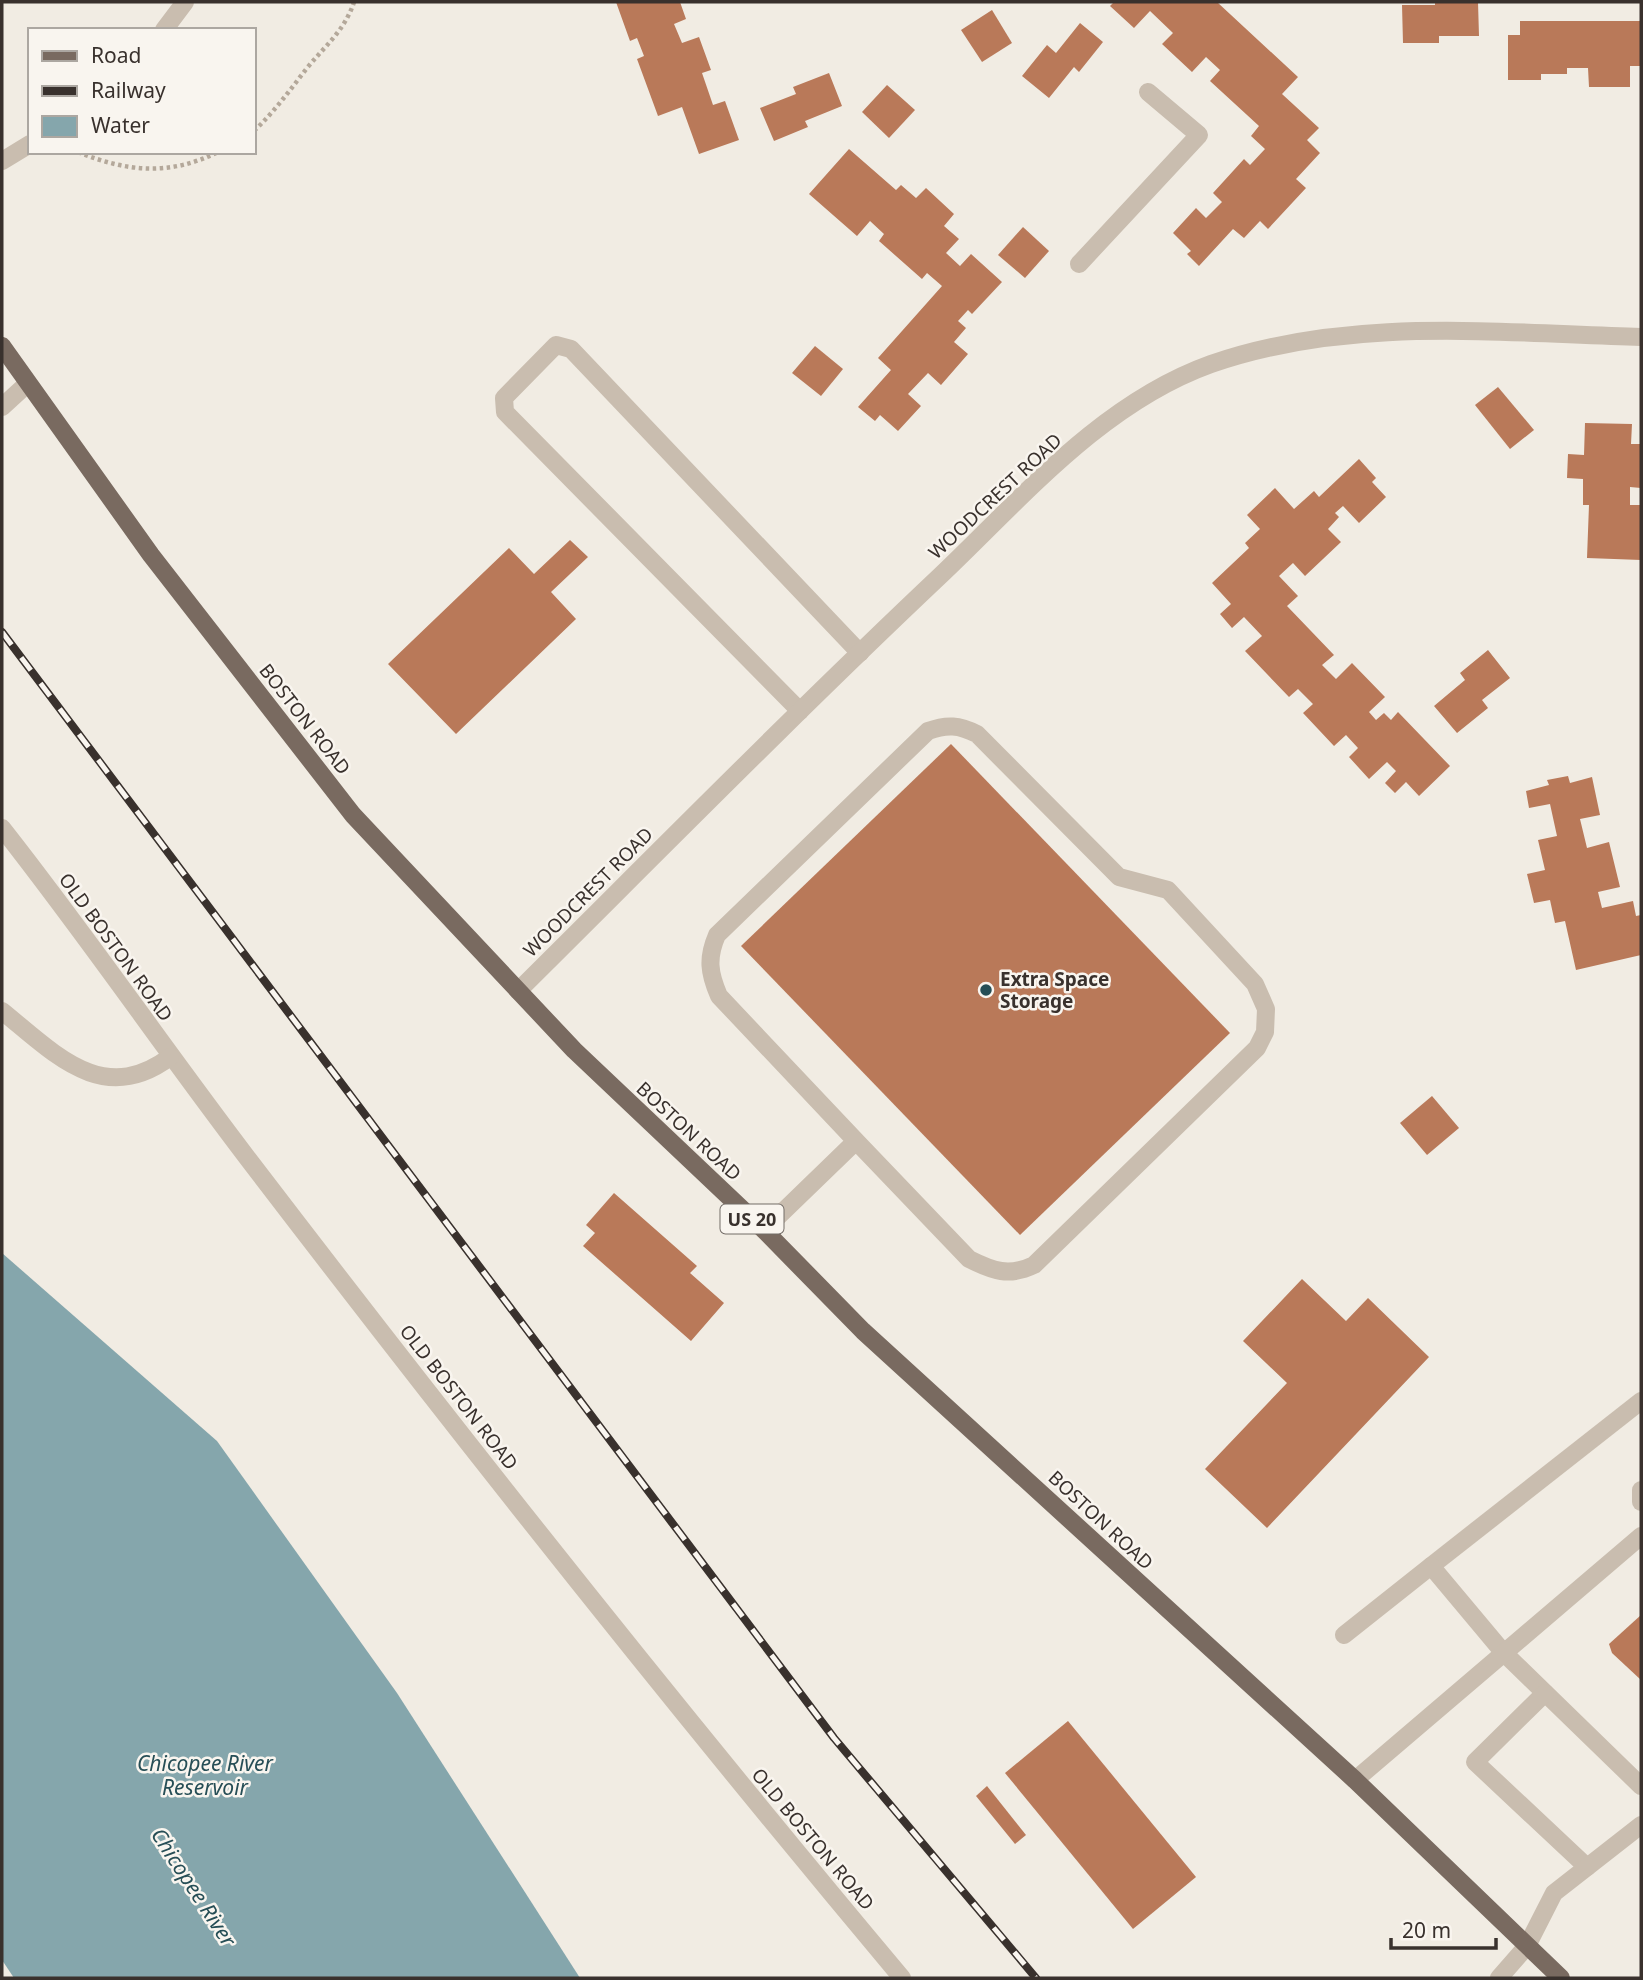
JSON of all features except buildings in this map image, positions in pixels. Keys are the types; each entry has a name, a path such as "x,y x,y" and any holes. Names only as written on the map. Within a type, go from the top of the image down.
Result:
{"main road":[{"name":"BOSTON ROAD","path":"2,346 26,384 151,555 353,815 574,1050 764,1230 863,1331 1355,1780 1561,1978"}],"street":[{"path":"166,28 185,2"},
{"path":"1079,264 1199,135 1148,92"},
{"path":"2,161 28,145"},
{"name":"WOODCREST ROAD","path":"518,991 860,653 1107,421 1143,396 1210,365 1277,346 1390,330 1641,337"},
{"path":"800,711 505,412 504,398 556,345 571,349 860,653"},
{"path":"2,407 26,384"},
{"path":"943,725 962,727 977,734 1119,877 1168,890 1255,984 1266,1009 1265,1032 1257,1048 1034,1265 1016,1273 992,1271 969,1259 856,1141 719,996 709,975 709,954 717,935 928,731 943,725"},
{"name":"OLD BOSTON ROAD","path":"2,828 170,1057 396,1352 657,1684 902,1978"},
{"path":"2,1011 66,1062 115,1080 131,1079 152,1071 170,1057"},
{"path":"764,1230 856,1141"},
{"path":"1344,1635 1641,1401"},
{"path":"1641,1490 1641,1502"},
{"path":"1355,1780 1641,1536"},
{"path":"1432,1566 1503,1652 1641,1786"},
{"path":"1545,1693 1475,1762 1587,1867"},
{"path":"1499,1978 1527,1946 1554,1893 1641,1825"}],"path":[{"path":"256,129 277,109 309,66 327,48 349,18 354,2"},
{"path":"86,154 152,171 202,160 214,154"}],"water":[{"name":"Chicopee River Reservoir","path":"2,1253 217,1441 397,1693 580,1978 14,1978 2,1960"}],"railway":[{"path":"2,632 834,1738 1036,1978"}],"place":[{"name":"Extra Space Storage","path":"986,990"}],"water label":[{"name":"Chicopee River","path":"194,1887"}]}
